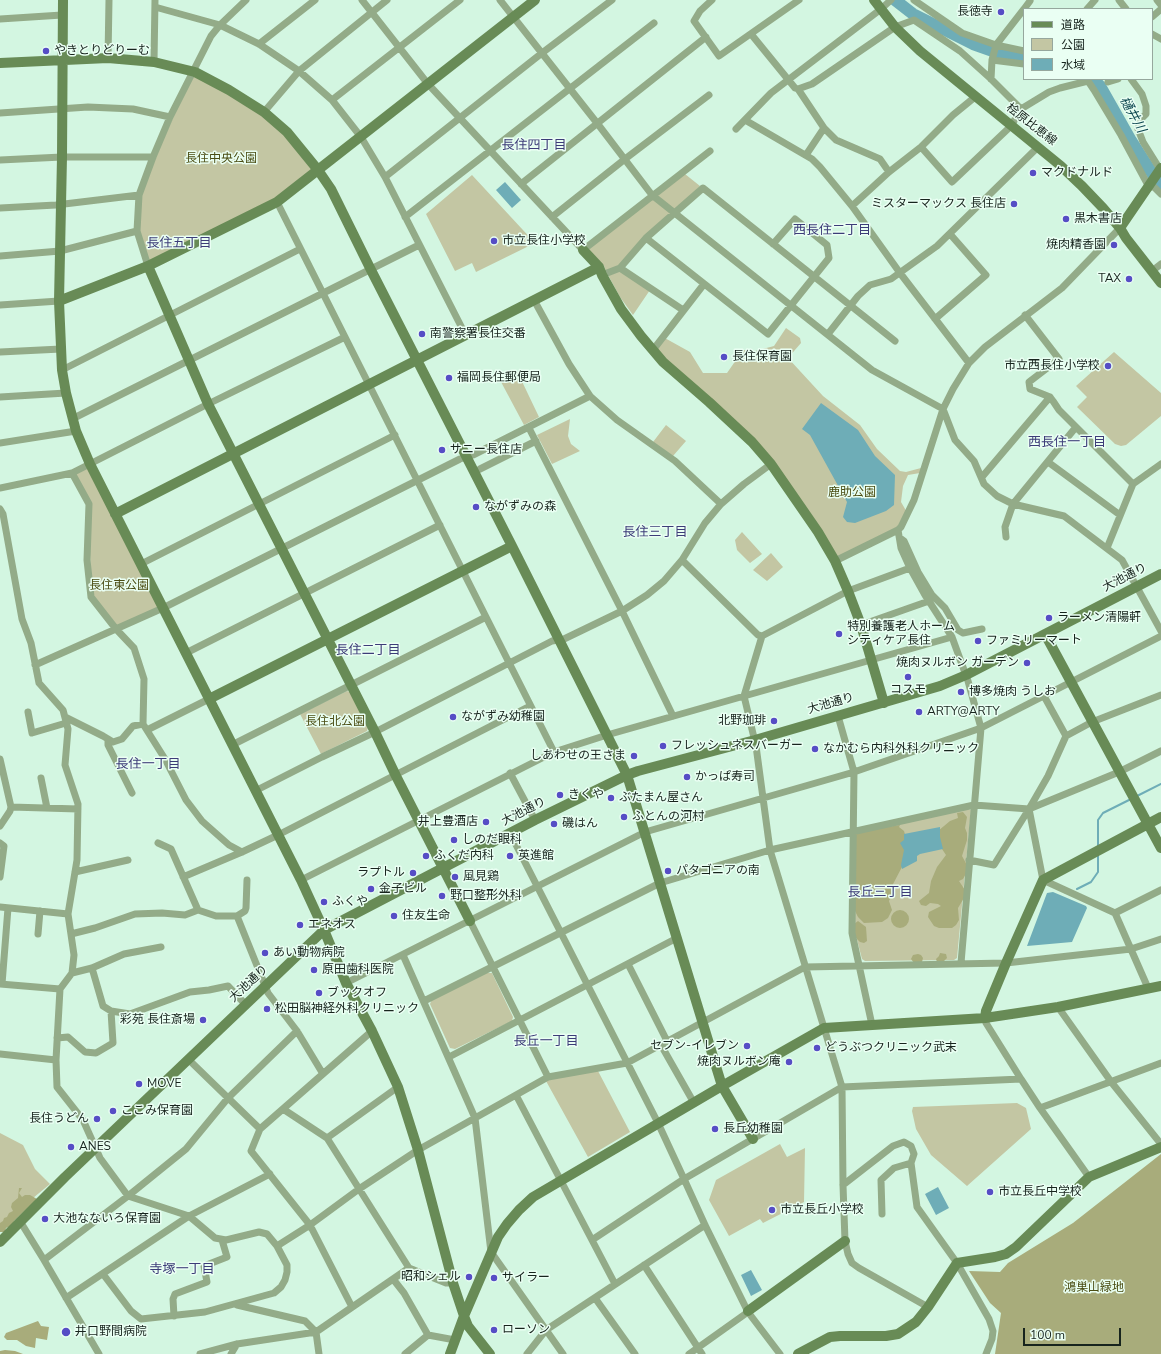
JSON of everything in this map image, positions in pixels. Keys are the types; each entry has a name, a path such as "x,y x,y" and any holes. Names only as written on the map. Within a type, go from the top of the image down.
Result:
{"street":[{"path":"63,0 59,300 62,370 72,419 90,464 301,880 346,983 372,1031 398,1087 418,1150 453,1283 466,1323 490,1354"},
{"path":"108,58 109,0"},
{"path":"246,0 220,25 211,36 170,117 139,195 137,231 148,266 208,404 548,1077"},
{"path":"259,44 315,0"},
{"path":"362,0 428,84 601,271 621,309 663,362 752,442 771,464 818,532 835,561 861,625 884,703"},
{"path":"264,112 299,71 387,0"},
{"path":"332,100 460,0"},
{"path":"500,0 652,195 872,370 943,409 955,440 974,460 984,484 997,496 1013,504 1064,516 1122,560 1161,631"},
{"path":"0,305 59,300 148,266 276,202 535,0"},
{"path":"385,177 542,53 612,0"},
{"path":"712,0 700,11 694,21 719,56 799,0"},
{"name":"桧原比恵線","path":"874,0 887,4 895,27 920,51 1061,166 1081,185 1120,228 1161,283"},
{"path":"914,0 962,33 996,46 1023,51"},
{"path":"1119,0 1125,8"},
{"path":"1157,0 1161,5"},
{"path":"1025,8 1030,1"},
{"path":"154,62 155,3 220,25 259,44 299,71 332,100 361,137 385,177 465,334"},
{"path":"736,129 770,93 887,4"},
{"path":"1153,16 1161,9"},
{"path":"991,79 992,59 996,46 1023,10"},
{"path":"0,19 62,15"},
{"path":"798,89 812,84 895,27 914,20 960,51 1021,109"},
{"path":"405,217 654,23"},
{"path":"751,34 795,88 798,89 824,128 836,140 880,158 889,172"},
{"path":"521,184 706,37"},
{"path":"0,63 108,58 154,62 193,72 229,90 264,112 287,132 318,170 331,189 370,270 512,546 626,775 645,832 722,1086 753,1139"},
{"path":"992,59 1023,64"},
{"path":"920,147 952,182 1011,126 1021,109 1049,92 1086,80 1095,89 1142,173 1150,184 1161,194"},
{"path":"1108,82 1115,80"},
{"path":"961,963 982,728 966,675 952,637 929,602 910,568 901,548 899,534 914,500 943,409 953,388 969,363 985,347 1062,288 1120,228 1161,170 1138,129 1140,120 1146,114 1146,106 1142,94 1132,80"},
{"path":"552,218 625,159 709,95"},
{"path":"852,206 975,97"},
{"path":"0,113 88,108 133,109 170,117"},
{"path":"745,120 806,156 820,167 852,206 900,273 969,363"},
{"path":"806,156 824,128"},
{"path":"828,334 858,296 870,285 891,279 937,246 1038,147"},
{"path":"583,250 710,151"},
{"path":"0,160 62,157 153,158"},
{"path":"115,514 534,300 601,271 620,268 646,238 703,188 895,341"},
{"path":"0,208 61,205 139,195"},
{"path":"276,202 370,385 554,752"},
{"path":"646,238 768,334 829,258 827,245 795,219 773,244"},
{"path":"0,256 60,252 137,231"},
{"path":"935,319 986,275 950,234"},
{"path":"72,419 420,245"},
{"path":"62,370 300,249"},
{"path":"1152,271 1161,264"},
{"path":"620,268 683,310"},
{"path":"653,350 704,284"},
{"path":"534,300 569,364 590,396 616,420 675,461 721,504"},
{"path":"1025,315 1059,359 1029,382 1030,389 1050,397 1059,410 1133,484"},
{"path":"0,488 72,473 345,337"},
{"path":"0,352 61,349"},
{"path":"0,397 66,393"},
{"path":"35,665 163,608 466,456 473,455 529,428 590,396"},
{"path":"982,477 1050,397"},
{"path":"1006,537 1005,527 1013,504 1076,427"},
{"path":"529,428 622,611 673,716"},
{"path":"0,443 76,431"},
{"path":"141,564 395,435"},
{"path":"480,469 536,441"},
{"path":"1048,462 1120,515"},
{"path":"255,791 375,732 509,662 552,641 564,639 622,611 648,596 664,581 682,560 705,523 721,504 744,484 771,464"},
{"path":"1107,548 1133,484 1161,464"},
{"path":"72,473 89,504 87,560 91,597 116,629 134,648 144,679 145,727 165,758 186,800 202,821 230,845 242,852"},
{"path":"0,509 4,514 22,619 31,643 39,683 63,710 66,720 68,729 65,765 78,804 77,860 68,914 74,955 72,972 60,989 56,1060 57,1087 83,1120 100,1158 128,1196 189,1216 215,1238 222,1240 258,1232 267,1234 277,1246 287,1265 285,1280 281,1287 274,1293 205,1312 141,1319 131,1311 103,1274"},
{"path":"186,653 440,525"},
{"path":"835,561 899,534"},
{"path":"899,534 904,541 918,572 932,595 945,608 958,630 963,633 982,630"},
{"path":"28,712 32,733 66,720 112,742 122,739 133,726 145,727 209,699 512,546"},
{"path":"682,560 758,635 762,636"},
{"path":"910,568 848,591 762,636 744,696 755,740 770,850 842,1087 845,1241 848,1254 852,1263 928,1307"},
{"name":"大池通り","path":"0,1242 19,1221 324,930 535,820 626,775 755,740 940,686 966,675 1161,574"},
{"path":"861,625 929,602"},
{"path":"232,745 486,617"},
{"path":"1045,634 1161,848"},
{"path":"346,983 645,832 854,772 982,728 1161,636"},
{"path":"301,880 554,752 606,735 952,637"},
{"path":"970,860 994,865 1048,776 1066,736 1092,722 1161,695"},
{"path":"1044,696 1066,736"},
{"path":"183,877 278,835 396,776 530,706"},
{"path":"838,716 854,772 852,933 872,1025"},
{"path":"108,739 108,745 132,793"},
{"path":"424,1001 660,883 770,850 974,805 1029,809 1119,772 1161,751"},
{"path":"0,759 11,807 0,826"},
{"path":"510,773 535,820"},
{"path":"41,778 47,808"},
{"path":"11,807 78,809"},
{"path":"1029,809 1043,880 986,1010 985,1018 986,1023 1021,1079 1089,1177"},
{"path":"1043,880 1161,816"},
{"path":"510,833 658,1124 705,1225 748,1311 780,1354"},
{"path":"0,842 4,846 0,878"},
{"path":"158,843 171,849 198,910"},
{"path":"75,872 128,860"},
{"path":"71,934 95,928 131,914 162,913 185,916 198,910 216,916 237,916 245,910 247,880"},
{"path":"1043,880 1116,913 1148,988"},
{"path":"1116,913 1161,890"},
{"path":"0,907 68,914"},
{"path":"8,908 1,984 60,989"},
{"path":"38,934 40,911"},
{"path":"237,916 268,993 297,1031 323,1074"},
{"path":"448,1058 677,938"},
{"path":"277,1246 310,1225 359,1189 418,1150 548,1077 627,1064 806,967 1006,963 1131,949 1161,939"},
{"path":"72,972 92,968 124,954 161,947"},
{"path":"403,955 475,1118 491,1252 563,1354"},
{"path":"628,964 664,1043 694,1103"},
{"path":"92,968 103,1006 111,1011 130,1014 190,992 228,986 246,1005"},
{"path":"450,1354 491,1252 507,1224 533,1197 824,1028 985,1018 1058,1007 1161,986"},
{"path":"798,1354 830,1337 886,1336 898,1334 916,1322 928,1307 957,1263 1006,1254 1016,1247 1089,1177 1161,1146 1112,1083 1058,1007"},
{"path":"57,1038 68,1037 85,1052 96,1053 113,1043 111,1011"},
{"path":"44,1260 128,1196 186,1149 228,1098 297,1031"},
{"path":"352,1307 310,1225 251,1151 260,1129 372,1031"},
{"path":"0,1054 56,1060"},
{"path":"188,1059 260,1129"},
{"path":"1040,1108 1112,1083 1161,1063"},
{"path":"592,1240 684,1178 842,1087 1021,1079"},
{"path":"327,1138 398,1087"},
{"path":"516,1095 615,1284"},
{"path":"283,1109 327,1138 409,1268 446,1283 453,1283"},
{"path":"843,1185 893,1146 904,1142 911,1146 914,1154 911,1163 917,1206 957,1263 989,1319 993,1332 986,1354"},
{"path":"882,1214 881,1180 894,1168 911,1163"},
{"path":"66,1298 189,1216 270,1174"},
{"path":"19,1221 44,1260 99,1354"},
{"path":"527,1354 546,1330 705,1225"},
{"path":"174,1316 173,1299 175,1294 207,1282 204,1266 228,1257 222,1240"},
{"path":"690,1354 700,1351 748,1311 845,1241"},
{"path":"644,1265 700,1351"},
{"path":"200,1354 237,1344 316,1332 409,1268"},
{"path":"392,1279 404,1293 428,1335 455,1340"},
{"path":"595,1298 635,1354"},
{"path":"237,1304 305,1321 316,1332 319,1354"},
{"path":"405,1354 428,1335"},
{"path":"231,1354 237,1344"}],"green space":[{"name":"長住中央公園","path":"193,72 264,112 318,170 277,202 148,266 140,244 139,195"},
{"path":"685,174 700,186 619,267 606,272 604,266 587,248"},
{"path":"472,175 535,243 476,272 472,263 455,271 426,214"},
{"path":"620,271 650,290 633,315 620,297 608,275"},
{"name":"鹿助公園","path":"786,328 800,338 801,343 788,358 823,396 860,425 877,449 900,471 906,472 921,468 920,473 908,475 903,486 901,502 908,514 901,527 835,561 771,464 653,350 663,337 690,352 703,373 727,373 743,350 755,351 774,346"},
{"path":"1114,352 1161,393 1161,416 1126,445 1121,446 1115,444 1077,407 1087,397 1076,386"},
{"path":"517,371 539,417 524,425 500,380"},
{"path":"570,419 568,436 571,444 580,451 552,464 537,435"},
{"path":"666,425 686,441 673,456 653,442"},
{"name":"長住東公園","path":"90,464 163,608 116,629 91,597 89,504 72,473"},
{"path":"742,532 762,554 750,563 737,550 735,540"},
{"path":"771,553 783,567 767,581 753,570"},
{"name":"長住北公園","path":"347,691 350,692 368,728 367,731 321,754 300,714"},
{"path":"968,809 971,810 957,958 954,960 865,961 862,959 855,932 856,834"},
{"path":"963,812 967,817 965,828 967,840 962,856 967,865 967,872 963,879 959,881 965,890 964,898 958,908 959,920 956,925 952,928 939,928 934,926 928,917 929,912 941,906 930,903 926,906 921,905 919,901 929,893 931,881 937,867 946,855 940,846 938,831 950,821 958,818 957,813"},
{"path":"900,825 899,827 904,831 906,838 903,865 891,888 892,895 889,901 892,910 888,918 882,922 864,923 855,911 855,832"},
{"path":"900,910 906,913 909,919 906,925 900,928 894,925 891,919 894,913"},
{"path":"858,921 866,927 867,941 864,943 860,942 854,936 854,924"},
{"path":"940,953 946,954 947,958 944,961 937,962 936,959"},
{"path":"918,954 923,958 922,962 914,963 911,959 913,955"},
{"path":"486,973 492,973 513,1017 512,1021 455,1049 450,1048 430,1004 432,999"},
{"path":"598,1071 630,1132 588,1157 546,1081 549,1078"},
{"path":"1017,1103 1026,1108 1031,1129 967,1186 931,1155 916,1129 912,1111 913,1107"},
{"path":"0,1133 23,1145 35,1169 50,1184 27,1203 0,1232"},
{"path":"780,1144 787,1157 805,1148 804,1202 763,1223 760,1219 729,1236 709,1200 716,1180"},
{"name":"鴻巣山緑地","path":"1161,1154 1161,1354 995,1354 1001,1313 990,1303 969,1271 1000,1272 1008,1263 1073,1223"},
{"path":"19,1188 22,1188 19,1193 22,1197 25,1195 30,1195 37,1199 15,1220 11,1226 6,1228 5,1232 0,1232 0,1223 9,1213 13,1211 11,1207 12,1203 18,1198"},
{"path":"38,1321 41,1326 49,1327 47,1340 36,1338 35,1348 26,1346 17,1340 7,1340 4,1337 6,1333"},
{"path":"5,1350 23,1354 0,1354 0,1351"}],"water":[{"path":"505,182 521,200 512,208 496,190"},
{"path":"821,403 858,430 875,456 895,475 894,505 886,511 855,523 847,522 843,517 847,502 810,435 802,429"},
{"path":"940,827 940,837 943,849 920,854 917,856 917,861 902,869 901,865 904,850 900,843 904,840 904,834"},
{"path":"1053,892 1086,906 1087,908 1072,942 1027,946 1047,893"},
{"path":"938,1187 949,1208 936,1215 925,1194"},
{"path":"751,1270 762,1290 751,1296 741,1275"}],"waterway":[{"name":"樋井川","path":"895,0 913,14 973,44 1007,56 1023,57"},
{"name":"樋井川","path":"1094,80 1100,86 1130,139 1155,178 1161,184"},
{"path":"1137,796 1161,784"},
{"path":"1098,847 1098,820 1103,813 1131,799"},
{"path":"1077,889 1091,882 1098,872 1098,854"}],"place":[{"name":"長徳寺","path":"1001,12"},
{"name":"やきとりどりーむ","path":"46,51"},
{"name":"マクドナルド","path":"1033,173"},
{"name":"ミスターマックス 長住店","path":"1014,204"},
{"name":"黒木書店","path":"1066,219"},
{"name":"市立長住小学校","path":"494,241"},
{"name":"焼肉精香園","path":"1114,245"},
{"name":"TAX","path":"1129,279"},
{"name":"南警察署長住交番","path":"422,334"},
{"name":"長住保育園","path":"724,357"},
{"name":"市立西長住小学校","path":"1108,366"},
{"name":"福岡長住郵便局","path":"449,378"},
{"name":"サニー長住店","path":"442,450"},
{"name":"ながずみの森","path":"476,507"},
{"name":"ラーメン清陽軒","path":"1049,618"},
{"name":"特別養護老人ホーム シティケア長住","path":"839,634"},
{"name":"ファミリーマート","path":"978,641"},
{"name":"焼肉ヌルボン ガーデン","path":"1027,663"},
{"name":"コスモ","path":"908,677"},
{"name":"博多焼肉 うしお","path":"961,692"},
{"name":"ARTY@ARTY","path":"919,712"},
{"name":"ながずみ幼稚園","path":"453,717"},
{"name":"北野珈琲","path":"774,721"},
{"name":"フレッシュネスバーガー","path":"663,746"},
{"name":"なかむら内科外科クリニック","path":"815,749"},
{"name":"しあわせの王さま","path":"634,756"},
{"name":"かっぱ寿司","path":"687,777"},
{"name":"きくや","path":"560,795"},
{"name":"ぶたまん屋さん","path":"611,798"},
{"name":"ふとんの河村","path":"624,817"},
{"name":"井上豊酒店","path":"486,822"},
{"name":"磯はん","path":"554,824"},
{"name":"しのだ眼科","path":"454,840"},
{"name":"ふくだ内科","path":"426,856"},
{"name":"英進館","path":"510,856"},
{"name":"パタゴニアの南","path":"668,871"},
{"name":"ラプトル","path":"413,873"},
{"name":"風見鶏","path":"455,877"},
{"name":"金子ビル","path":"371,889"},
{"name":"野口整形外科","path":"442,896"},
{"name":"ふくや","path":"324,902"},
{"name":"住友生命","path":"394,916"},
{"name":"エネオス","path":"300,925"},
{"name":"あい動物病院","path":"265,953"},
{"name":"原田歯科医院","path":"314,970"},
{"name":"ブックオフ","path":"319,993"},
{"name":"松田脳神経外科クリニック","path":"267,1009"},
{"name":"彩苑 長住斎場","path":"203,1020"},
{"name":"セブン-イレブン","path":"747,1046"},
{"name":"どうぶつクリニック武末","path":"817,1048"},
{"name":"焼肉ヌルボン庵","path":"789,1062"},
{"name":"MOVE","path":"139,1084"},
{"name":"ここみ保育園","path":"113,1111"},
{"name":"長住うどん","path":"97,1119"},
{"name":"長丘幼稚園","path":"715,1129"},
{"name":"ANES","path":"71,1147"},
{"name":"市立長丘中学校","path":"990,1192"},
{"name":"市立長丘小学校","path":"772,1210"},
{"name":"大池なないろ保育園","path":"45,1219"},
{"name":"昭和シェル","path":"469,1277"},
{"name":"サイラー","path":"494,1278"},
{"name":"ローソン","path":"494,1330"},
{"name":"井口野間病院","path":"66,1332"}],"district":[{"name":"長住四丁目","path":"534,146"},
{"name":"西長住二丁目","path":"832,231"},
{"name":"長住五丁目","path":"179,244"},
{"name":"西長住一丁目","path":"1067,443"},
{"name":"長住三丁目","path":"655,533"},
{"name":"長住二丁目","path":"368,651"},
{"name":"長住一丁目","path":"148,765"},
{"name":"長丘三丁目","path":"880,893"},
{"name":"長丘一丁目","path":"546,1042"},
{"name":"寺塚一丁目","path":"182,1270"}]}
